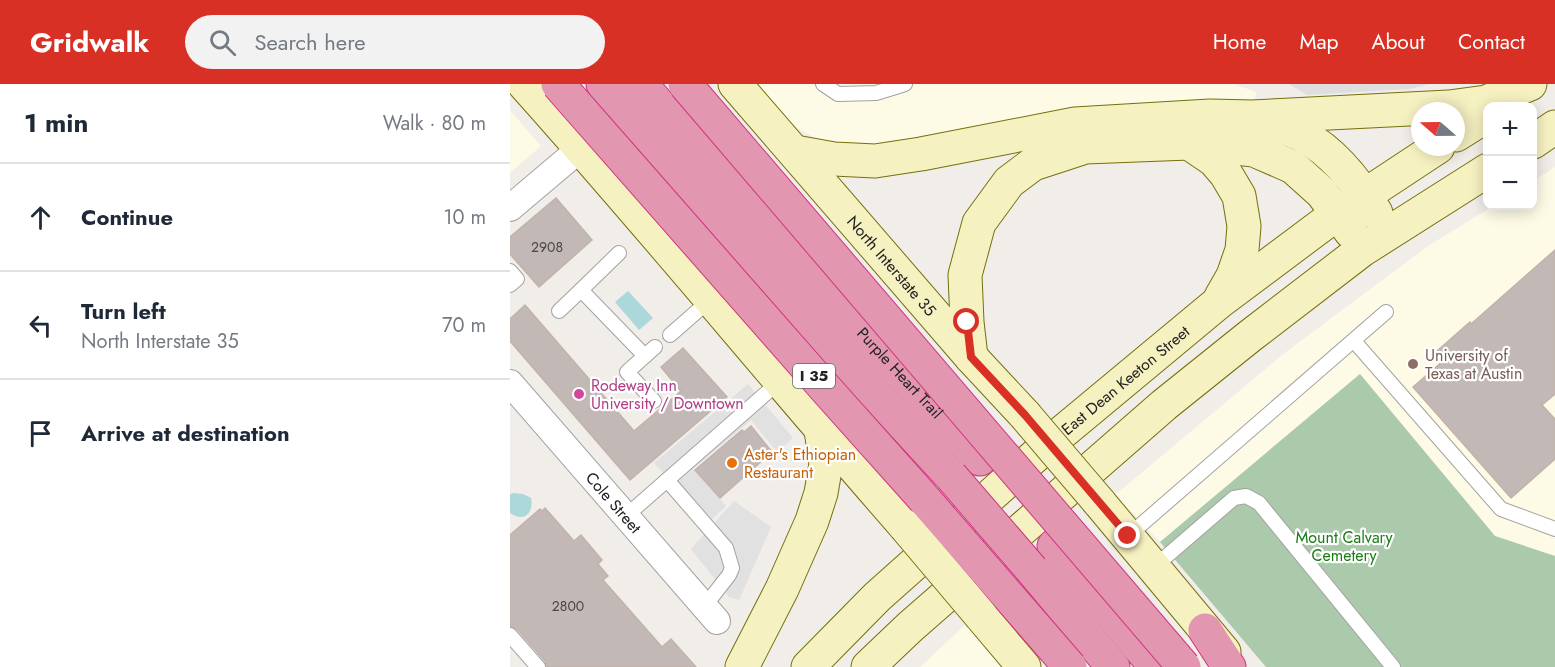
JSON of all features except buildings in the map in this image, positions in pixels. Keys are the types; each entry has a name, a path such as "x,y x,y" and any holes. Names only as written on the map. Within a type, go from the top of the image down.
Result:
{"highway":[{"path":"553,84 689,209 791,297"},
{"name":"I 35","path":"558,84 1070,667"},
{"name":"Purple Heart Trail","path":"603,84 867,385 951,476 1113,667"},
{"name":"Purple Heart Trail","path":"641,84 744,204 980,459 1156,667"},
{"name":"Purple Heart Trail","path":"685,84 1184,667"},
{"path":"1066,612 1104,667"},
{"path":"1205,630 1229,667"}],"main road":[{"path":"524,84 1024,667"},
{"path":"1506,102 1533,84"},
{"path":"795,153 834,159 875,160 921,154 1075,124 1210,116 1252,117 1449,107 1486,102 1533,84"},
{"name":"North Interstate 35","path":"739,85 971,357 1025,415 1237,667"},
{"path":"1252,117 1301,134 1317,144 1346,171 1365,195 1376,241"},
{"path":"1465,129 1483,118"},
{"path":"1537,139 1555,127"},
{"path":"971,357 967,322 966,275 979,223 1009,182 1033,164 1085,147 1189,143 1254,150 1293,167 1322,193 1338,213 1376,241"},
{"path":"1189,143 1214,160 1226,174 1239,196 1244,226 1242,250 1233,276 1219,302"},
{"name":"East Dean Keeton Street","path":"808,667 877,597 1053,440 1219,302 1338,213 1424,156"},
{"path":"868,667 910,627 1164,405 1250,336 1376,241 1483,173"},
{"path":"742,667 782,589 812,522 821,493 826,464 821,430"}],"street":[{"path":"510,208 581,148"},
{"name":"Cole Street","path":"510,384 710,614"}],"lane":[{"path":"823,84 838,94 876,93 904,84"},
{"path":"559,310 619,253"},
{"path":"510,272 517,279 510,285"},
{"path":"581,290 650,352 627,372 654,401"},
{"path":"670,335 710,300"},
{"path":"1128,536 1386,312"},
{"path":"1354,340 1501,510 1555,530"},
{"path":"626,516 779,382"},
{"path":"667,480 726,548 732,568 710,614"},
{"path":"1155,567 1234,498 1246,496 1259,503 1393,667"},
{"path":"510,635 538,667"}],"shaded area":[{"path":"752,84 1234,84 1256,92 1255,99 1190,100 1090,107 858,148 828,145 785,121"},
{"path":"1289,84 1430,84 1409,89 1307,95"},
{"path":"510,110 541,146 510,173"},
{"name":"University of Texas at Austin","path":"1555,167 1555,556 1495,536 1360,374 1160,542 1115,495 1282,355 1428,246 1486,210 1537,210 1537,178"},
{"path":"748,384 793,438 777,452 751,420 693,469 726,506 709,522 654,463"},
{"path":"734,501 771,527 739,600 729,597 691,549"},
{"path":"966,624 1003,667 920,667"}],"green space":[{"name":"Mount Calvary Cemetery","path":"1360,374 1495,536 1555,556 1555,667 1266,667 1160,542"}],"water":[{"path":"628,291 653,318 639,330 615,302"},
{"path":"510,494 531,498 531,508 524,517 510,513"}],"place":[{"name":"University of Texas at Austin","path":"1413,364"},
{"name":"Rodeway Inn University / Downtown","path":"579,394"},
{"name":"Aster's Ethiopian Restaurant","path":"732,463"}],"route":[{"path":"967,322 971,357 1025,415 1128,536"}]}
